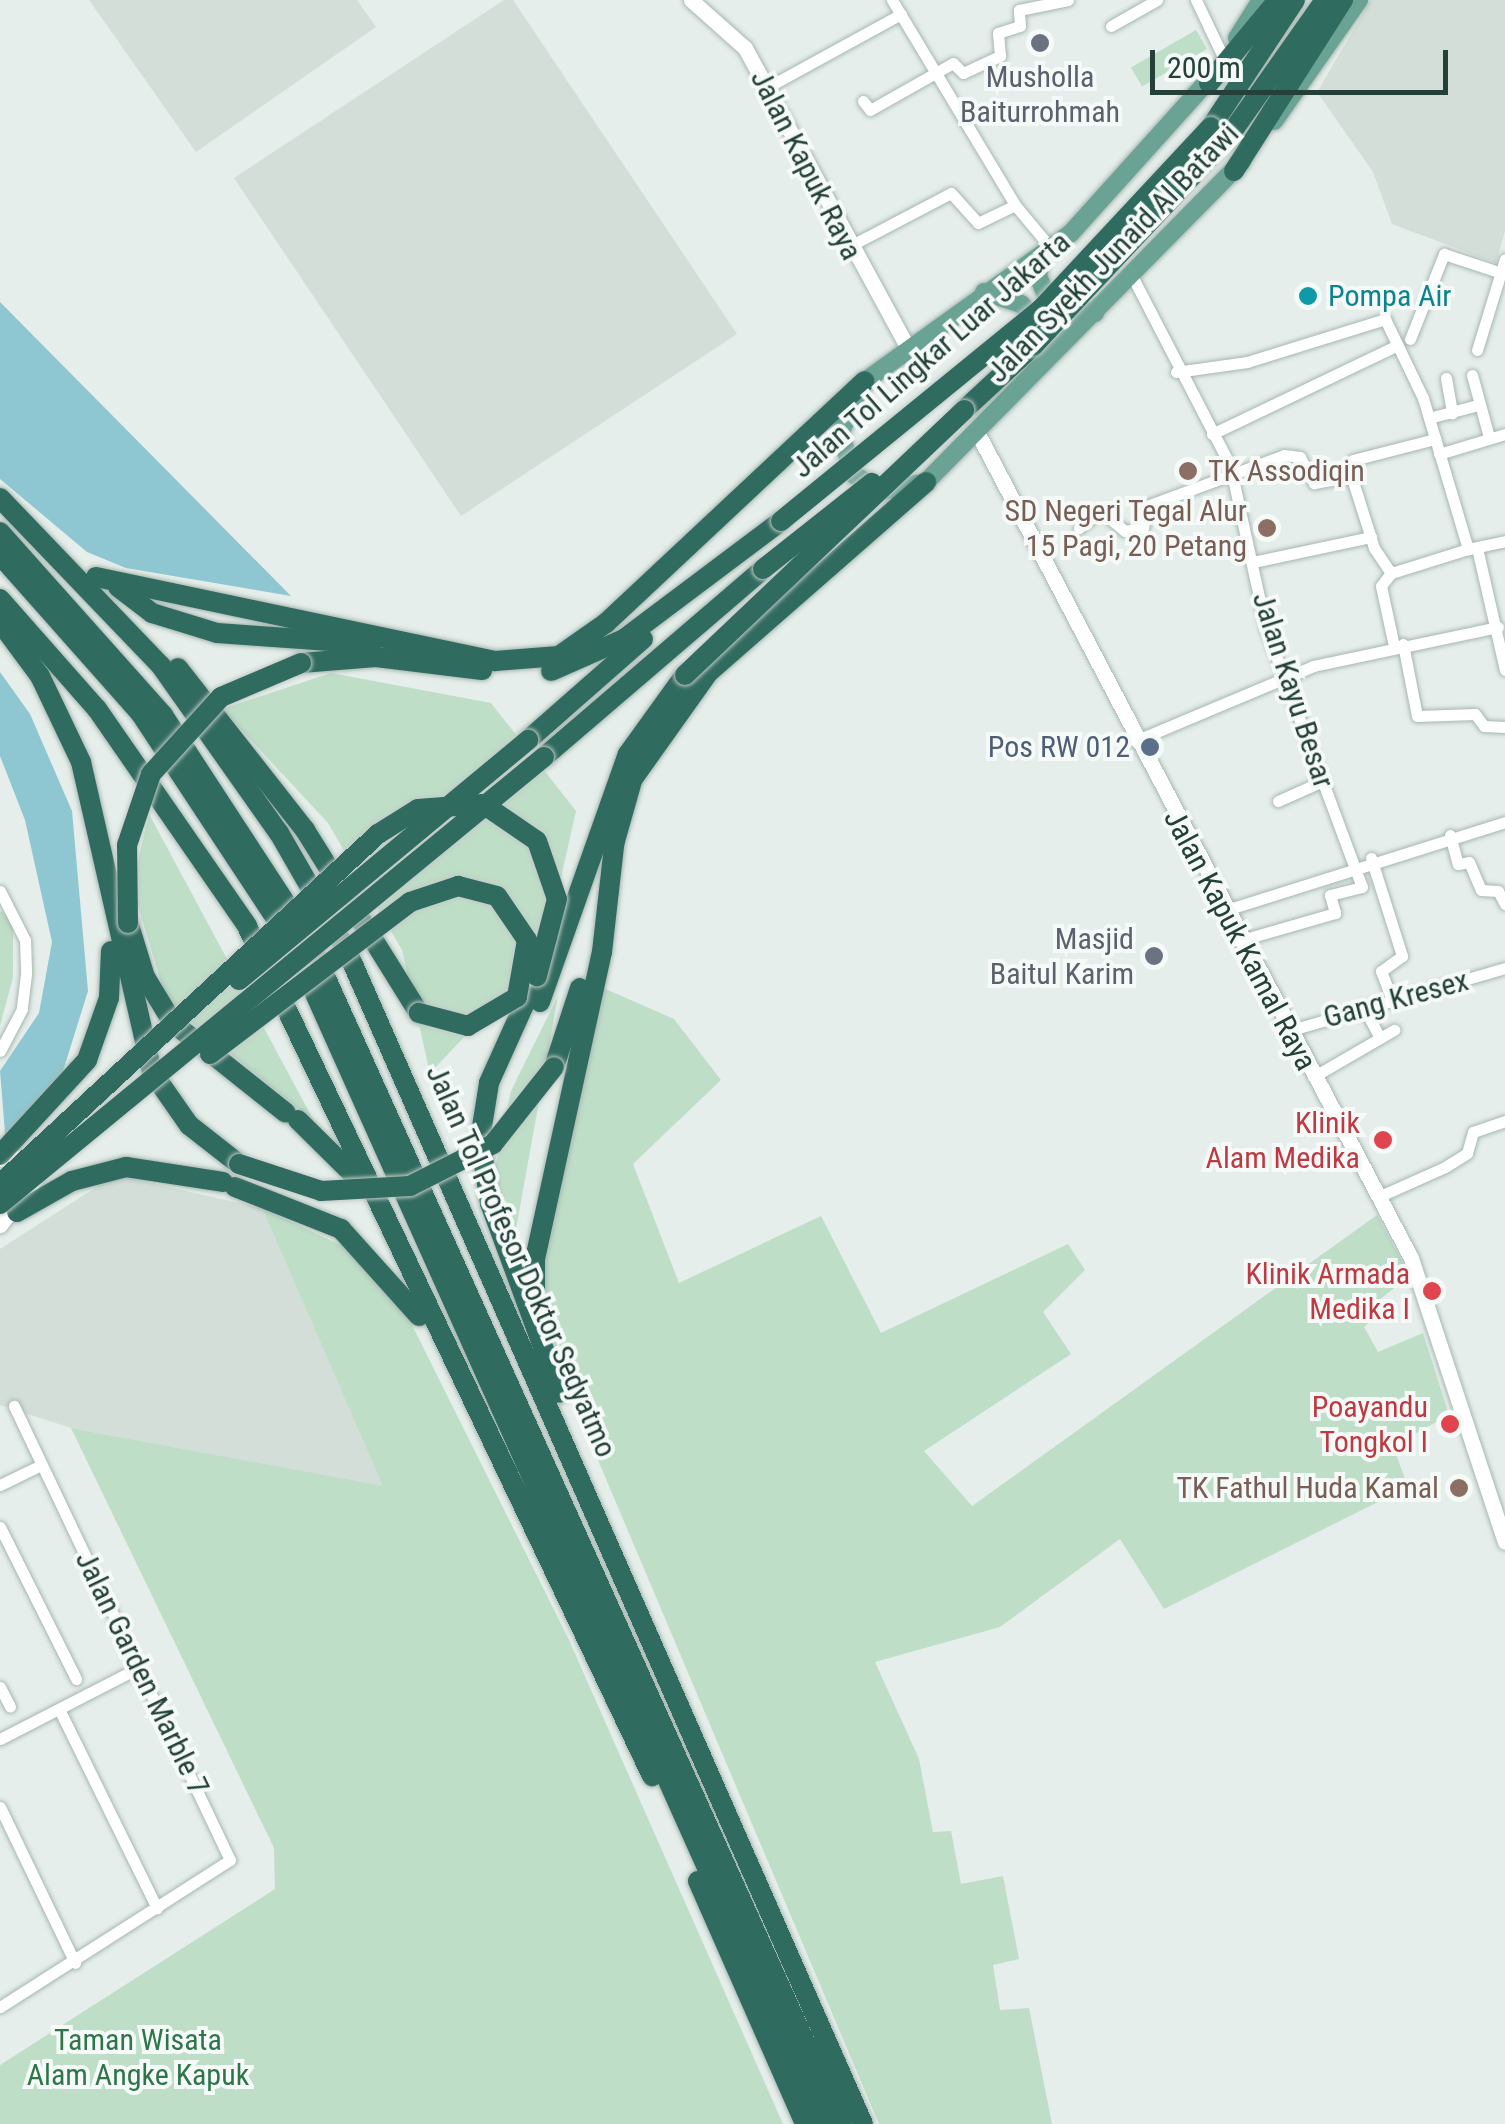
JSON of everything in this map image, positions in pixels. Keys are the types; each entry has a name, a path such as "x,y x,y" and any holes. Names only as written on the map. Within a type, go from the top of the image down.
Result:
{"highway":[{"path":"1208,84 1278,0"},
{"name":"Jalan Tol Lingkar Luar Jakarta","path":"745,550 1040,309 1218,133 1296,0"},
{"name":"Jalan Tol Lingkar Luar Jakarta","path":"964,410 1218,133 1325,0"},
{"path":"1234,171 1343,0"},
{"path":"96,577 117,586 494,661 558,656 606,624 865,381"},
{"path":"5,1214 112,1119 763,569 964,410"},
{"path":"0,622 72,738 102,840 146,1060 182,1117 238,1164 320,1192 410,1186 493,1144 554,1067 628,754 680,681 964,410"},
{"path":"632,780 708,673 926,482"},
{"name":"Jalan Tol Profesor Doktor Sedyatmo","path":"0,498 42,535 161,666 318,899 382,1020 863,2124"},
{"name":"Jalan Tol Profesor Doktor Sedyatmo","path":"0,532 163,715 307,936 842,2124"},
{"path":"42,535 96,577 270,780 419,1013 468,1026 517,996 528,940 497,896 458,886 410,902 112,1119"},
{"path":"384,1210 292,1117 174,1023 145,977 128,922 126,844 151,774 221,697 300,663 376,657 519,674 610,648 745,550"},
{"path":"95,1100 528,740 745,550"},
{"path":"0,555 141,714 292,946 386,1135 822,2124"},
{"path":"117,586 152,612 217,633 376,645 519,674"},
{"path":"0,599 96,709 206,859 384,1210 449,1358 660,1795 805,2124"},
{"path":"482,1157 520,1045 606,838 680,681"},
{"path":"0,1184 378,834 430,805 491,806 542,848 556,909 537,976 484,1100 482,1157 538,1332 622,1564"},
{"path":"538,1332 534,1268 602,952 606,838"},
{"path":"0,1157 73,1083 101,1029 112,966 102,840"},
{"path":"5,1214 63,1184 126,1166 229,1184 351,1237 449,1358"}],"main road":[{"path":"926,482 874,489 845,462 842,422 865,381 906,345 1046,252 1208,84 1261,0"},
{"name":"Jalan Syekh Junaid Al Batawi","path":"926,482 978,434 1234,171 1358,0"},
{"name":"Jalan Kapuk Raya","path":"698,2 738,36 848,248 906,345"},
{"path":"1046,252 1038,276 1050,304 1096,313"},
{"path":"984,292 1032,314 1047,364"},
{"name":"Jalan Kapuk Kamal Raya","path":"978,434 987,463 1378,1197 1435,1314 1504,1536"},
{"path":"962,450 987,463"},
{"path":"0,1157 20,1158 35,1175 5,1214"}],"street":[{"path":"892,0 1046,252"},
{"path":"862,101 870,110 953,63 962,73 1000,56 998,33 1020,26 1019,10 1068,0"},
{"path":"1111,26 1156,0"},
{"path":"1196,0 1224,59"},
{"path":"766,88 900,14"},
{"path":"848,248 951,193 978,223 1015,205"},
{"path":"1212,434 1403,346 1444,254 1504,268 1477,350"},
{"name":"Jalan Kayu Besar","path":"1132,276 1176,372 1232,473 1285,682 1353,864"},
{"path":"1176,372 1247,362 1382,319 1403,346 1429,418 1498,627 1505,670"},
{"path":"1472,375 1489,438"},
{"path":"1446,378 1452,412"},
{"path":"1429,418 1478,404"},
{"path":"1439,454 1505,434"},
{"path":"1391,573 1371,537 1352,476 1353,460 1435,439"},
{"path":"1079,528 1101,512 1126,532 1143,528 1147,506 1294,454 1309,482 1352,476"},
{"path":"1253,562 1371,537"},
{"path":"1505,541 1391,573 1381,586 1416,716 1478,715 1484,726 1505,727"},
{"path":"1135,741 1285,682 1398,645 1498,627"},
{"path":"1278,802 1323,780"},
{"path":"1223,911 1372,858 1505,822"},
{"path":"1450,834 1458,864 1469,862 1481,890 1498,891 1505,904"},
{"path":"1372,858 1402,956 1381,971 1392,1000"},
{"path":"1238,940 1334,912 1330,894 1362,887 1353,864"},
{"path":"0,890 24,940 26,974 22,1009 0,1051"},
{"name":"Gang Kresex","path":"1288,1032 1363,1006 1505,968"},
{"path":"1363,1006 1379,1036"},
{"path":"1313,1076 1394,1030"},
{"path":"1378,1197 1446,1167 1466,1154 1473,1132 1505,1122"},
{"name":"Jalan Garden Marble 7","path":"14,1406 230,1860 157,1908"},
{"path":"0,1485 41,1465"},
{"path":"0,1526 76,1679"},
{"path":"0,1739 138,1668"},
{"path":"0,1687 10,1707"},
{"path":"0,2007 157,1908 58,1709"},
{"path":"0,1807 75,1963"}],"shaded area":[{"path":"89,0 357,0 376,27 196,152"},
{"path":"504,0 513,0 737,334 461,516 234,178"},
{"path":"1371,0 1505,0 1505,231 1496,263 1392,224 1373,172 1317,92"},
{"path":"115,1175 262,1208 384,1487 71,1428 0,1405 0,1249"}],"green space":[{"path":"1196,30 1207,49 1142,87 1131,68"},
{"path":"331,673 491,703 576,811 544,953 430,1073 402,950 328,823 222,709"},
{"path":"149,814 314,1121 167,1002 132,886"},
{"path":"0,911 13,919 13,977 0,1026"},
{"path":"601,987 674,1019 721,1080 633,1164 679,1283 821,1216 881,1333 1068,1244 1085,1270 1043,1312 1071,1354 924,1451 972,1506 1377,1215 1410,1276 1379,1300 1385,1310 1364,1327 1378,1352 1423,1333 1449,1415 1393,1446 1408,1487 1164,1609 1120,1539 1000,1627 875,1662 919,1759 933,1832 951,1831 961,1884 1003,1876 1019,1959 993,1965 1000,2010 1029,2008 1052,2124 879,2124 576,1408 538,1294"},
{"path":"558,996 514,1240 493,1180 511,1091"},
{"name":"Taman Wisata Alam Angke Kapuk","path":"262,1208 349,1249 395,1291 569,1640 783,2124 0,2124 0,2065 275,1889 274,1848 71,1428 383,1486"}],"water":[{"path":"0,302 291,596 126,568 87,552 0,479"},
{"path":"0,672 30,714 72,811 88,991 63,1071 6,1145 0,1071 39,1013 52,942 25,820 0,756"}],"place":[{"name":"Musholla Baiturrohmah","path":"1040,43"},
{"name":"Pompa Air","path":"1308,296"},
{"name":"TK Assodiqin","path":"1188,471"},
{"name":"SD Negeri Tegal Alur 15 Pagi, 20 Petang","path":"1267,528"},
{"name":"Pos RW 012","path":"1150,747"},
{"name":"Masjid Baitul Karim","path":"1154,956"},
{"name":"Klinik Alam Medika","path":"1383,1140"},
{"name":"Klinik Armada Medika I","path":"1432,1291"},
{"name":"Poayandu Tongkol I","path":"1450,1424"},
{"name":"TK Fathul Huda Kamal","path":"1459,1488"}]}
